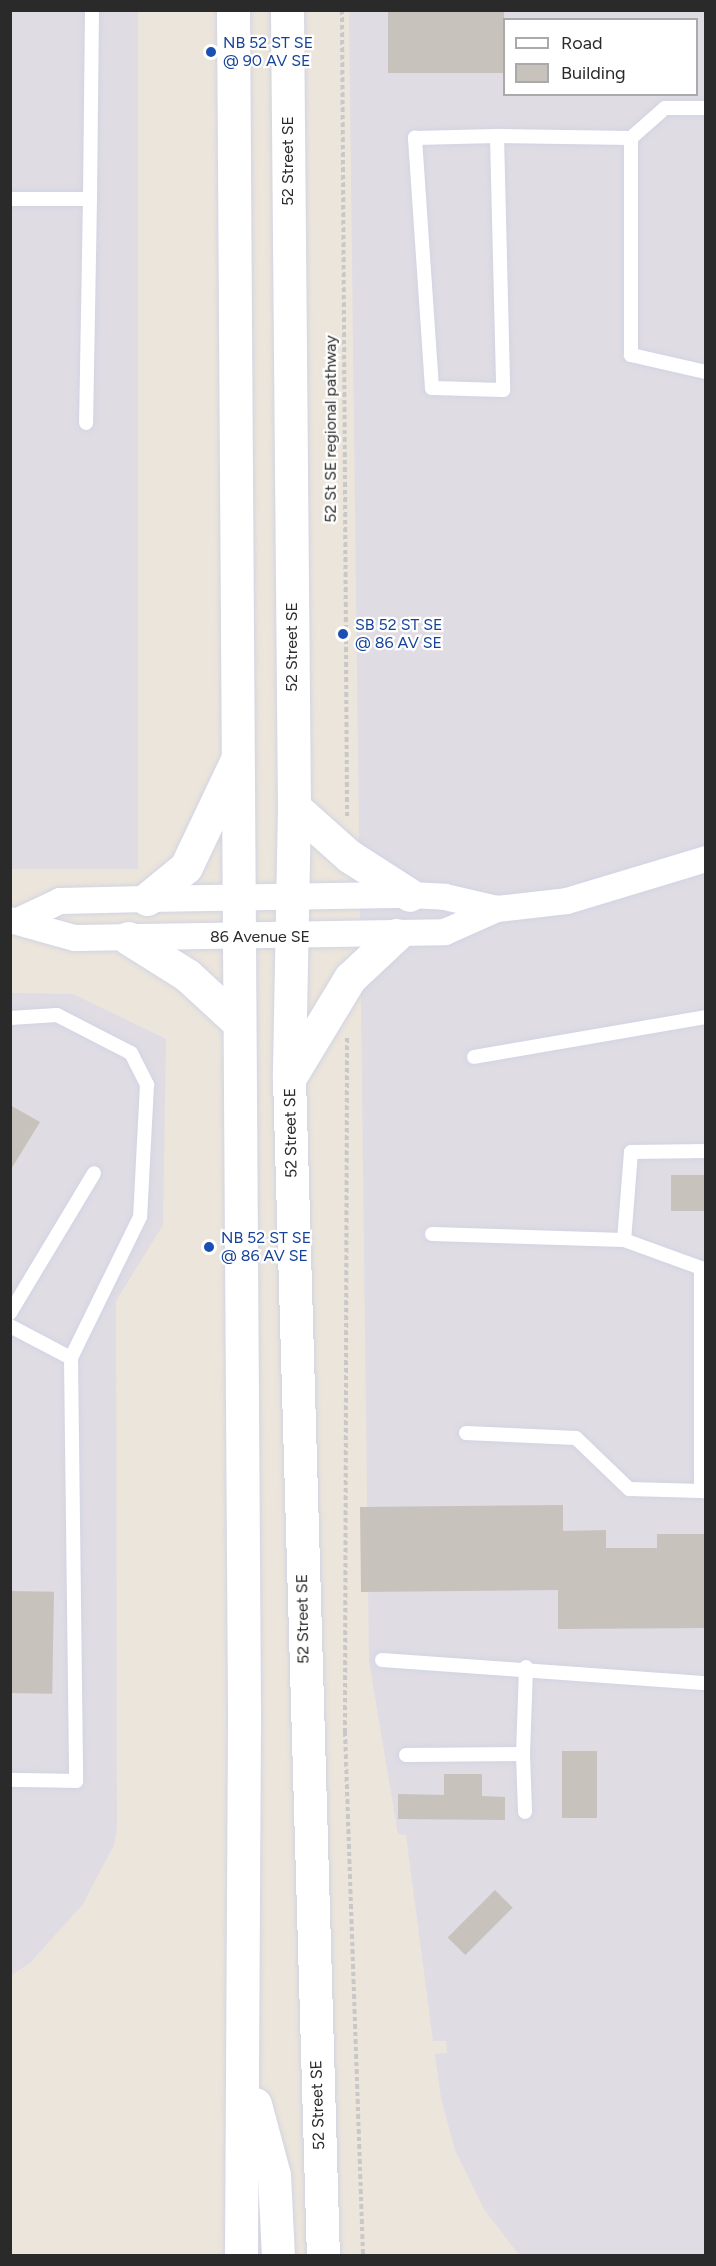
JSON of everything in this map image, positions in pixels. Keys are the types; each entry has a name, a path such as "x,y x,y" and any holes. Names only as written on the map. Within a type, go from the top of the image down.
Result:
{"main road":[{"path":"233,10 240,754 239,1023 244,2064 242,2256"},
{"name":"52 Street SE","path":"287,10 294,807 290,898 289,1078 323,2256"},
{"path":"147,899 186,867 240,754"},
{"path":"294,807 349,856 411,895"},
{"path":"289,1078 350,978 396,935"},
{"path":"128,938 187,975 239,1023"},
{"path":"244,2064 274,2175 278,2256"}],"street":[{"name":"86 Avenue SE","path":"15,920 75,938 291,937 445,932 497,909 567,901 705,859"},
{"name":"86 Avenue SE","path":"15,920 60,901 147,899 411,895 445,897 497,909"}],"lane":[{"path":"86,423 92,10"},
{"path":"497,136 503,390 432,388 415,138 497,136 632,138 665,108 705,108"},
{"path":"632,138 632,355 705,372"},
{"path":"10,199 90,200"},
{"path":"10,1018 57,1015 131,1053 147,1085 140,1217 71,1358 76,1781 10,1780"},
{"path":"474,1057 705,1017"},
{"path":"624,1240 632,1152 705,1151"},
{"path":"10,1313 94,1173"},
{"path":"432,1234 624,1240 701,1268 703,1491 629,1489 576,1438 466,1433"},
{"path":"10,1326 71,1358"},
{"path":"382,1660 526,1667 705,1683"},
{"path":"525,1812 523,1754 526,1667"},
{"path":"406,1755 523,1754"}],"path":[{"name":"52 St SE regional pathway","path":"342,10 344,801 349,823"},
{"path":"348,1032 344,1089 345,1732 363,2256"}],"shaded area":[{"path":"11,11 138,11 138,869 11,869"},
{"path":"349,11 705,11 705,2255 519,2255 484,2209 455,2150 441,2098 435,2054 447,2053 446,2041 433,2041 406,1835 398,1834 369,1661"},
{"path":"11,993 73,994 166,1039 163,1225 116,1301 117,1828 114,1845 83,1904 30,1963 11,1975"}],"building":[{"path":"388,10 504,10 503,73 388,73"},
{"path":"10,1105 40,1122 10,1171"},
{"path":"671,1175 705,1175 705,1211 671,1211"},
{"path":"563,1505 563,1531 606,1530 606,1548 657,1548 657,1534 705,1534 705,1628 558,1629 558,1590 361,1592 360,1507"},
{"path":"10,1591 54,1592 52,1694 10,1693"},
{"path":"562,1751 597,1751 597,1818 562,1818"},
{"path":"444,1774 482,1774 482,1796 505,1797 505,1820 398,1819 398,1794 444,1795"},
{"path":"495,1890 513,1908 465,1955 448,1937"}],"place":[{"name":"NB 52 ST SE @ 90 AV SE","path":"211,52"},
{"name":"SB 52 ST SE @ 86 AV SE","path":"343,634"},
{"name":"NB 52 ST SE @ 86 AV SE","path":"209,1247"}]}
